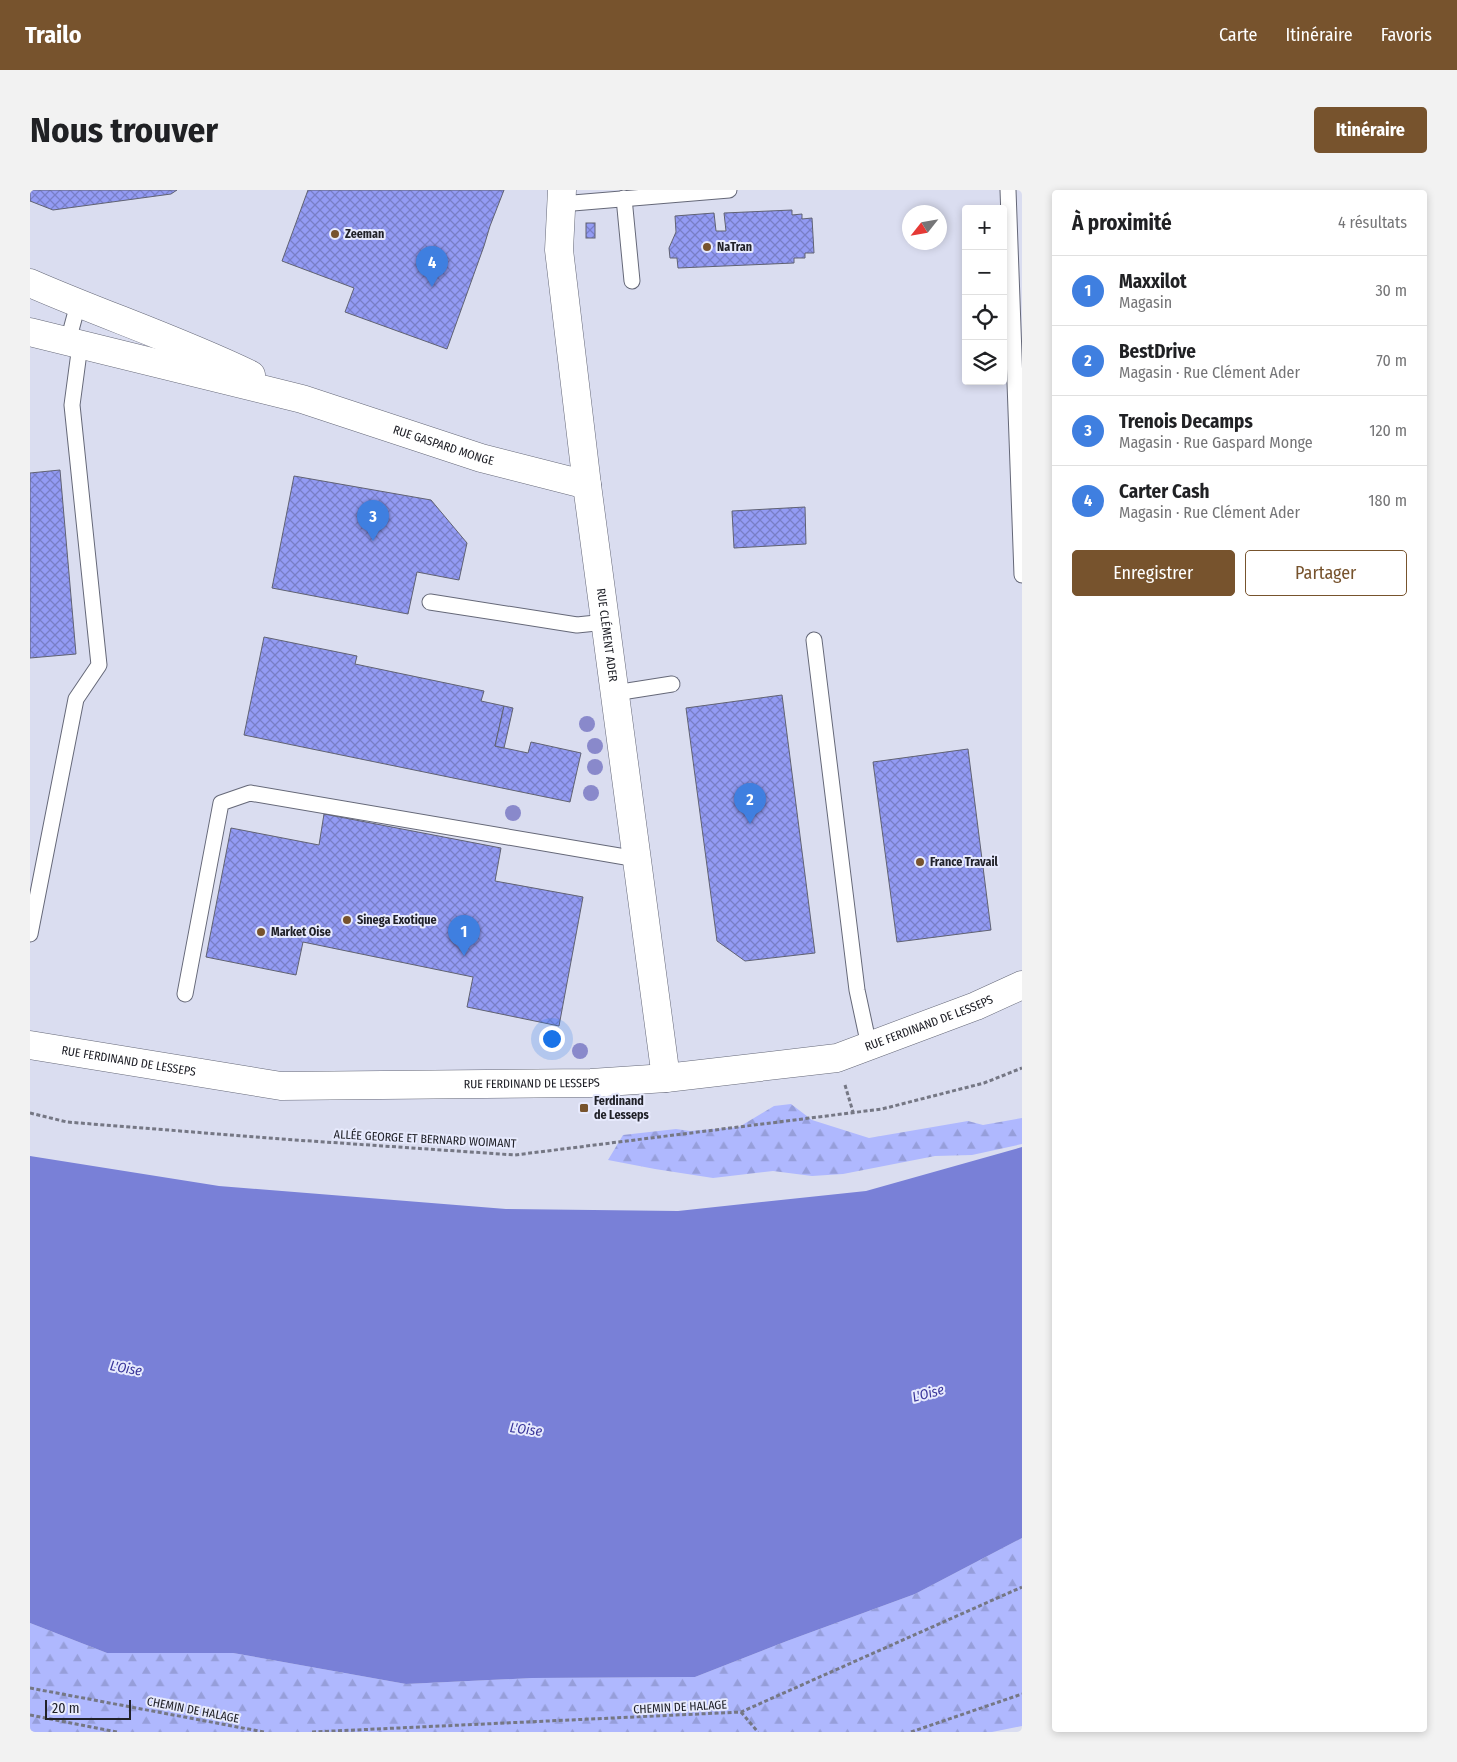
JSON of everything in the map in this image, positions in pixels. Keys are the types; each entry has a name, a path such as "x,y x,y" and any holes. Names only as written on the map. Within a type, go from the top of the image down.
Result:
{"street":[{"name":"RUE CLÉMENT ADER","path":"562,197 559,250 587,485 666,1078"},
{"name":"RUE GASPARD MONGE","path":"30,283 78,304 217,358 302,399"},
{"name":"RUE GASPARD MONGE","path":"30,332 302,399 482,458 587,485"},
{"name":"RUE FERDINAND DE LESSEPS","path":"30,1045 281,1086 591,1083 666,1078 837,1058 976,1006 1022,986"}],"lane":[{"path":"562,197 624,198 729,190"},
{"path":"1008,190 1022,575"},
{"path":"624,198 632,281"},
{"path":"30,934 76,699 99,665 72,405 74,343 78,304"},
{"path":"430,602 577,625 606,622"},
{"path":"814,640 857,990 869,1046"},
{"path":"615,693 672,684"},
{"path":"185,994 221,803 250,793 637,859"}],"path":[{"name":"ALLÉE GEORGE ET BERNARD WOIMANT","path":"30,1112 67,1122 281,1139 515,1154 882,1109 984,1084 1022,1068"},
{"name":"CHEMIN DE HALAGE","path":"312,1732 741,1712 1022,1587"},
{"name":"CHEMIN DE HALAGE","path":"30,1688 264,1732"},
{"path":"911,1732 1022,1694"},
{"path":"741,1712 758,1732"},
{"path":"30,1715 117,1732"}],"green space":[{"path":"791,1104 812,1120 869,1138 968,1121 983,1125 1022,1118 1022,1144 972,1155 935,1156 843,1174 812,1176 773,1171 713,1178 608,1160 623,1135 676,1129 690,1131 739,1127 774,1106"},
{"path":"1022,1538 1022,1726 992,1732 30,1732 30,1623 107,1653 233,1653 406,1684 532,1678 695,1677 915,1594"}],"water":[{"name":"L'Oise","path":"1022,1147 1022,1538 915,1594 695,1677 532,1678 406,1684 233,1653 107,1653 30,1623 30,1156 219,1186 506,1209 678,1211 866,1191"}],"building":[{"path":"30,190 177,190 171,194 53,210 30,201"},
{"path":"308,190 504,190 447,349 345,312 354,288 282,261"},
{"path":"792,210 792,215 802,214 802,219 812,218 814,253 805,253 805,258 794,258 794,263 678,268 677,258 670,258 669,248 676,232 675,216 714,213 716,231 726,231 724,213"},
{"path":"586,223 595,223 595,238 586,238"},
{"path":"60,470 76,654 30,658 30,473"},
{"path":"294,476 431,500 467,543 459,580 417,572 408,614 272,588"},
{"path":"805,507 806,544 734,548 732,511"},
{"path":"264,637 357,656 355,664 484,691 481,701 504,706 495,746 528,753 531,742 581,753 570,802 244,735"},
{"path":"782,695 815,953 745,961 717,941 686,708"},
{"path":"504,706 513,708 504,748 495,746"},
{"path":"968,749 991,930 897,942 873,762"},
{"path":"324,814 501,848 495,881 583,897 559,1026 467,1007 473,977 303,942 296,975 206,957 231,828 319,845"}],"place":[{"name":"Zeeman","path":"335,234"},
{"name":"NaTran","path":"707,247"},
{"name":"Carter Cash","path":"432,287"},
{"name":"Trenois Decamps","path":"373,541"},
{"name":"BestDrive","path":"750,824"},
{"name":"France Travail","path":"920,862"},
{"name":"Sinega Exotique","path":"347,920"},
{"name":"Market Oise","path":"261,932"},
{"name":"Maxxilot","path":"464,956"},
{"name":"Ferdinand de Lesseps","path":"584,1108"}]}
